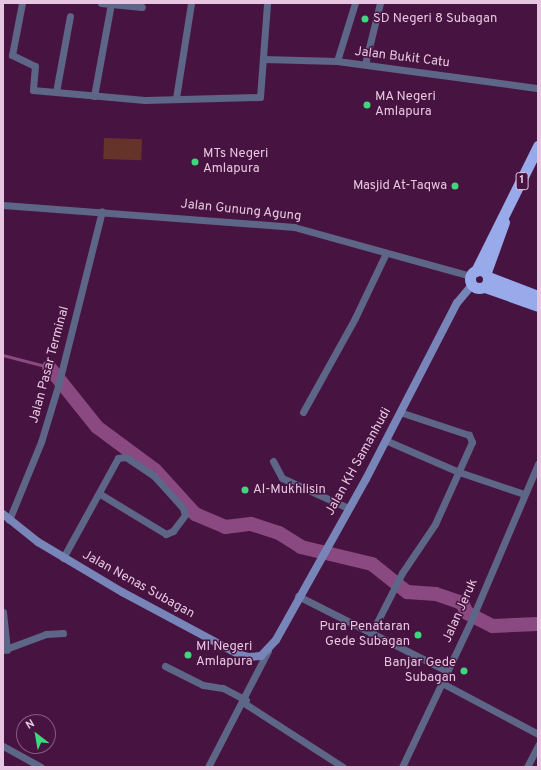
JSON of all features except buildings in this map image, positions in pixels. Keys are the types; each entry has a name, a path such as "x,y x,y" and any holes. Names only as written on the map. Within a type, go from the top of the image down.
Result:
{"highway":[{"name":"1","path":"480,278 504,215 538,146"},
{"path":"480,278 538,296"},
{"path":"480,278 538,306"}],"main road":[{"name":"Jalan KH Samanhudi","path":"268,651 385,440 457,303 480,278"},
{"name":"Jalan Nenas Subagan","path":"6,517 63,558 238,654 256,657 268,651"}],"street":[{"path":"22,3 12,55 35,66 33,90 94,96 112,100 260,97 267,3"},
{"path":"101,3 142,7"},
{"path":"94,96 110,3"},
{"path":"176,98 191,3"},
{"path":"337,61 355,3"},
{"path":"365,64 380,3"},
{"path":"56,92 70,16"},
{"name":"Jalan Bukit Catu","path":"263,59 337,61 538,88"},
{"name":"Jalan Gunung Agung","path":"3,204 294,228 480,278"},
{"name":"Jalan Pasar Terminal","path":"6,517 41,442 61,376 102,211"},
{"path":"303,412 355,318 386,253"},
{"path":"371,634 402,573 435,524 472,442 469,435 400,412"},
{"path":"385,440 459,472 524,494"},
{"path":"63,558 100,494 115,461 126,457 154,476 183,508 184,515 174,531 166,534 100,494"},
{"path":"274,461 282,478 348,508"},
{"name":"Jalan Jeruk","path":"402,767 471,621 538,464"},
{"path":"298,596 447,671"},
{"path":"3,612 5,650 46,634 63,633"},
{"path":"208,767 245,702 268,651"},
{"path":"165,666 203,685 223,688 343,767"},
{"path":"442,683 538,734"},
{"path":"527,767 538,745"},
{"path":"3,746 41,767"}],"shaded area":[{"path":"104,138 142,139 141,160 103,159"}],"waterway":[{"path":"3,355 49,367"},
{"path":"49,367 97,427 155,470 195,514 225,527 251,524 279,533 301,547 372,564 407,592 436,594 462,603 467,613 493,626 538,624"}],"place":[{"name":"SD Negeri 8 Subagan","path":"365,19"},
{"name":"MA Negeri Amlapura","path":"367,105"},
{"name":"MTs Negeri Amlapura","path":"195,162"},
{"name":"Masjid At-Taqwa","path":"455,186"},
{"name":"Al-Mukhlisin","path":"245,490"},
{"name":"Pura Penataran Gede Subagan","path":"418,635"},
{"name":"MI Negeri Amlapura","path":"188,655"},
{"name":"Banjar Gede Subagan","path":"464,671"}]}
